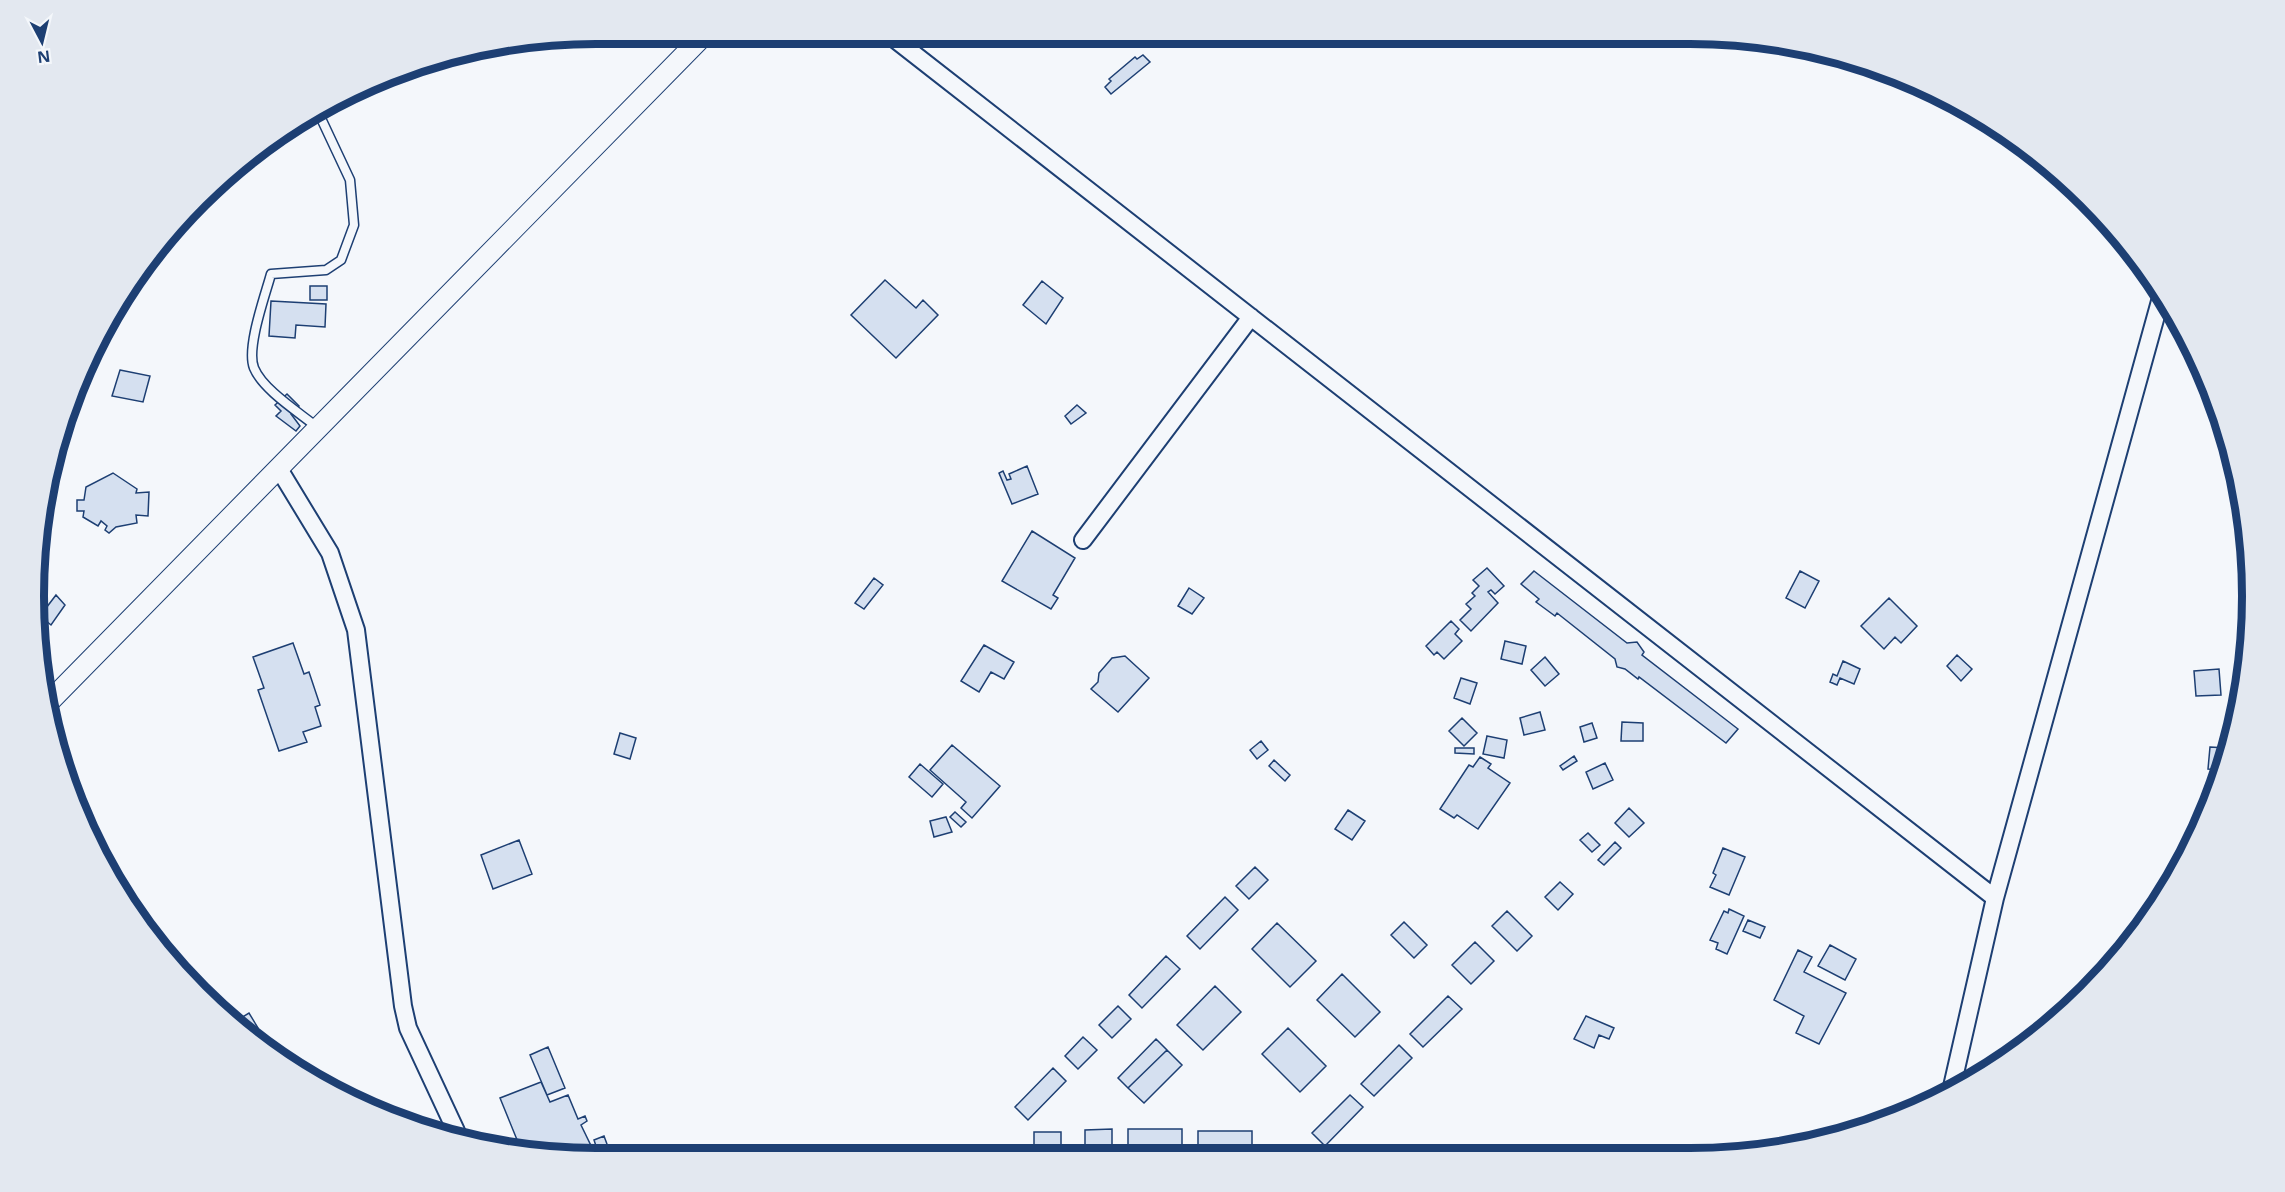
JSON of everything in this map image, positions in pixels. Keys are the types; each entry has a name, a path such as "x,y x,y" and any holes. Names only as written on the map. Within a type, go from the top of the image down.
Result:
{"street":[{"path":"53,698 695,44"},
{"path":"901,44 1995,898"},
{"path":"1953,1081 1995,898 2159,306"},
{"path":"1083,540 1251,317"},
{"path":"279,469 330,553 356,630 403,1006 408,1028 456,1131"}],"lane":[{"path":"318,428 266,385 254,368 252,352 271,274 326,270 341,260 354,225 350,180 321,118"}],"building":[{"path":"1143,55 1150,62 1111,94 1105,87 1111,81 1109,79 1135,57 1137,59"},
{"path":"885,280 916,308 923,300 938,315 896,358 851,315"},
{"path":"1042,281 1063,298 1046,324 1023,305"},
{"path":"310,286 327,286 327,300 310,300"},
{"path":"271,301 326,304 325,327 296,325 295,338 269,336"},
{"path":"120,370 150,376 143,402 112,396"},
{"path":"287,394 299,406 291,414 300,426 296,431 276,416 281,411 275,405"},
{"path":"1077,405 1086,413 1071,424 1065,416"},
{"path":"1027,466 1038,494 1012,504 999,473 1003,471 1007,480 1011,479 1009,474"},
{"path":"113,473 137,489 136,493 149,492 148,516 136,515 137,523 116,527 109,533 105,530 107,526 101,521 98,526 83,517 84,511 77,511 77,500 84,500 86,487"},
{"path":"1032,531 1075,558 1053,595 1058,598 1051,609 1002,581"},
{"path":"1487,568 1504,586 1495,594 1491,590 1488,592 1498,603 1471,631 1460,620 1471,609 1466,604 1475,596 1472,593 1479,586 1473,580"},
{"path":"1534,571 1627,643 1637,642 1644,652 1642,655 1738,729 1726,743 1639,677 1638,679 1625,669 1617,667 1615,659 1557,613 1555,616 1536,602 1539,599 1521,584"},
{"path":"1800,571 1819,581 1805,608 1786,598"},
{"path":"874,578 883,585 864,609 855,603"},
{"path":"1189,588 1204,598 1192,614 1178,606"},
{"path":"56,595 65,605 51,625 45,620 44,610"},
{"path":"1889,598 1917,626 1901,643 1895,637 1884,649 1861,626"},
{"path":"1451,621 1459,629 1455,634 1462,641 1444,659 1437,652 1434,655 1426,646"},
{"path":"1505,641 1526,646 1522,664 1501,659"},
{"path":"293,643 304,674 309,672 320,705 315,707 321,726 303,732 307,742 279,751 258,690 264,688 253,657"},
{"path":"984,645 1014,662 1004,679 991,672 979,692 961,681"},
{"path":"1957,655 1972,669 1961,681 1947,666"},
{"path":"1125,656 1149,678 1118,712 1091,689 1098,682 1099,673 1112,658"},
{"path":"1545,657 1559,674 1545,686 1531,670"},
{"path":"1843,661 1860,669 1854,684 1840,678 1837,685 1830,682 1833,674 1837,676"},
{"path":"2219,669 2221,695 2196,696 2194,671"},
{"path":"1461,678 1477,683 1470,704 1454,698"},
{"path":"1540,712 1545,730 1524,735 1520,718"},
{"path":"1462,718 1477,733 1464,746 1449,731"},
{"path":"1622,722 1643,723 1643,741 1621,741"},
{"path":"1592,723 1597,738 1584,742 1580,727"},
{"path":"620,733 636,738 630,759 614,754"},
{"path":"1487,736 1507,740 1504,758 1483,754"},
{"path":"1261,741 1268,750 1257,759 1250,750"},
{"path":"952,745 1000,786 972,818 961,808 966,802 930,770"},
{"path":"2210,747 2220,748 2213,769 2208,769"},
{"path":"1455,748 1474,748 1474,754 1455,753"},
{"path":"1574,756 1577,761 1563,770 1560,766"},
{"path":"1480,757 1491,764 1488,768 1510,783 1478,829 1457,815 1454,818 1440,809 1469,765 1473,767"},
{"path":"1274,760 1290,775 1285,781 1269,766"},
{"path":"1605,763 1613,780 1593,789 1586,772"},
{"path":"920,764 943,784 932,797 909,777"},
{"path":"1629,808 1644,823 1629,837 1615,823"},
{"path":"1348,810 1365,821 1352,840 1335,829"},
{"path":"955,812 966,822 961,827 950,817"},
{"path":"946,817 952,832 934,837 930,821"},
{"path":"1588,833 1600,845 1592,852 1580,840"},
{"path":"519,840 532,874 493,889 481,855"},
{"path":"1615,842 1621,848 1604,865 1598,860"},
{"path":"1723,848 1745,857 1729,895 1710,887 1716,875 1713,873"},
{"path":"1255,867 1268,880 1249,899 1236,886"},
{"path":"1560,882 1573,894 1558,910 1545,897"},
{"path":"1225,897 1238,910 1200,949 1187,936"},
{"path":"1729,909 1744,916 1727,954 1716,949 1718,943 1710,940 1724,911 1728,913"},
{"path":"1507,911 1532,936 1517,951 1492,926"},
{"path":"1748,920 1765,927 1760,938 1743,931"},
{"path":"1404,922 1427,945 1414,958 1391,935"},
{"path":"1277,923 1316,961 1290,987 1252,949"},
{"path":"1475,942 1494,961 1471,984 1452,965"},
{"path":"1830,945 1856,959 1845,980 1818,966"},
{"path":"1798,950 1812,957 1804,972 1846,993 1819,1044 1796,1033 1804,1016 1774,1000"},
{"path":"1166,956 1180,969 1142,1008 1129,995"},
{"path":"1342,974 1380,1012 1355,1037 1317,1000"},
{"path":"1215,986 1241,1012 1203,1050 1177,1025"},
{"path":"1448,996 1462,1009 1423,1047 1410,1034"},
{"path":"1118,1006 1131,1019 1112,1038 1099,1025"},
{"path":"249,1013 258,1028 255,1030 241,1018"},
{"path":"1586,1016 1614,1028 1609,1039 1599,1035 1594,1048 1574,1039"},
{"path":"1288,1028 1326,1066 1300,1092 1262,1054"},
{"path":"1083,1037 1097,1050 1078,1069 1065,1056"},
{"path":"1156,1039 1167,1050 1128,1088 1118,1078"},
{"path":"1399,1045 1412,1058 1374,1096 1361,1084"},
{"path":"548,1047 565,1088 547,1095 530,1055"},
{"path":"1167,1050 1182,1065 1144,1103 1128,1088"},
{"path":"1053,1068 1066,1081 1028,1120 1015,1107"},
{"path":"541,1082 550,1102 568,1095 578,1119 585,1116 587,1121 581,1125 592,1148 518,1143 500,1098"},
{"path":"1350,1095 1363,1107 1325,1146 1312,1133"},
{"path":"1112,1129 1112,1148 1085,1148 1085,1130"},
{"path":"1128,1129 1182,1129 1182,1147 1128,1147"},
{"path":"1198,1131 1252,1131 1252,1148 1198,1148"},
{"path":"1034,1132 1061,1132 1061,1148 1034,1148"},
{"path":"604,1136 608,1148 597,1148 594,1140"}]}
